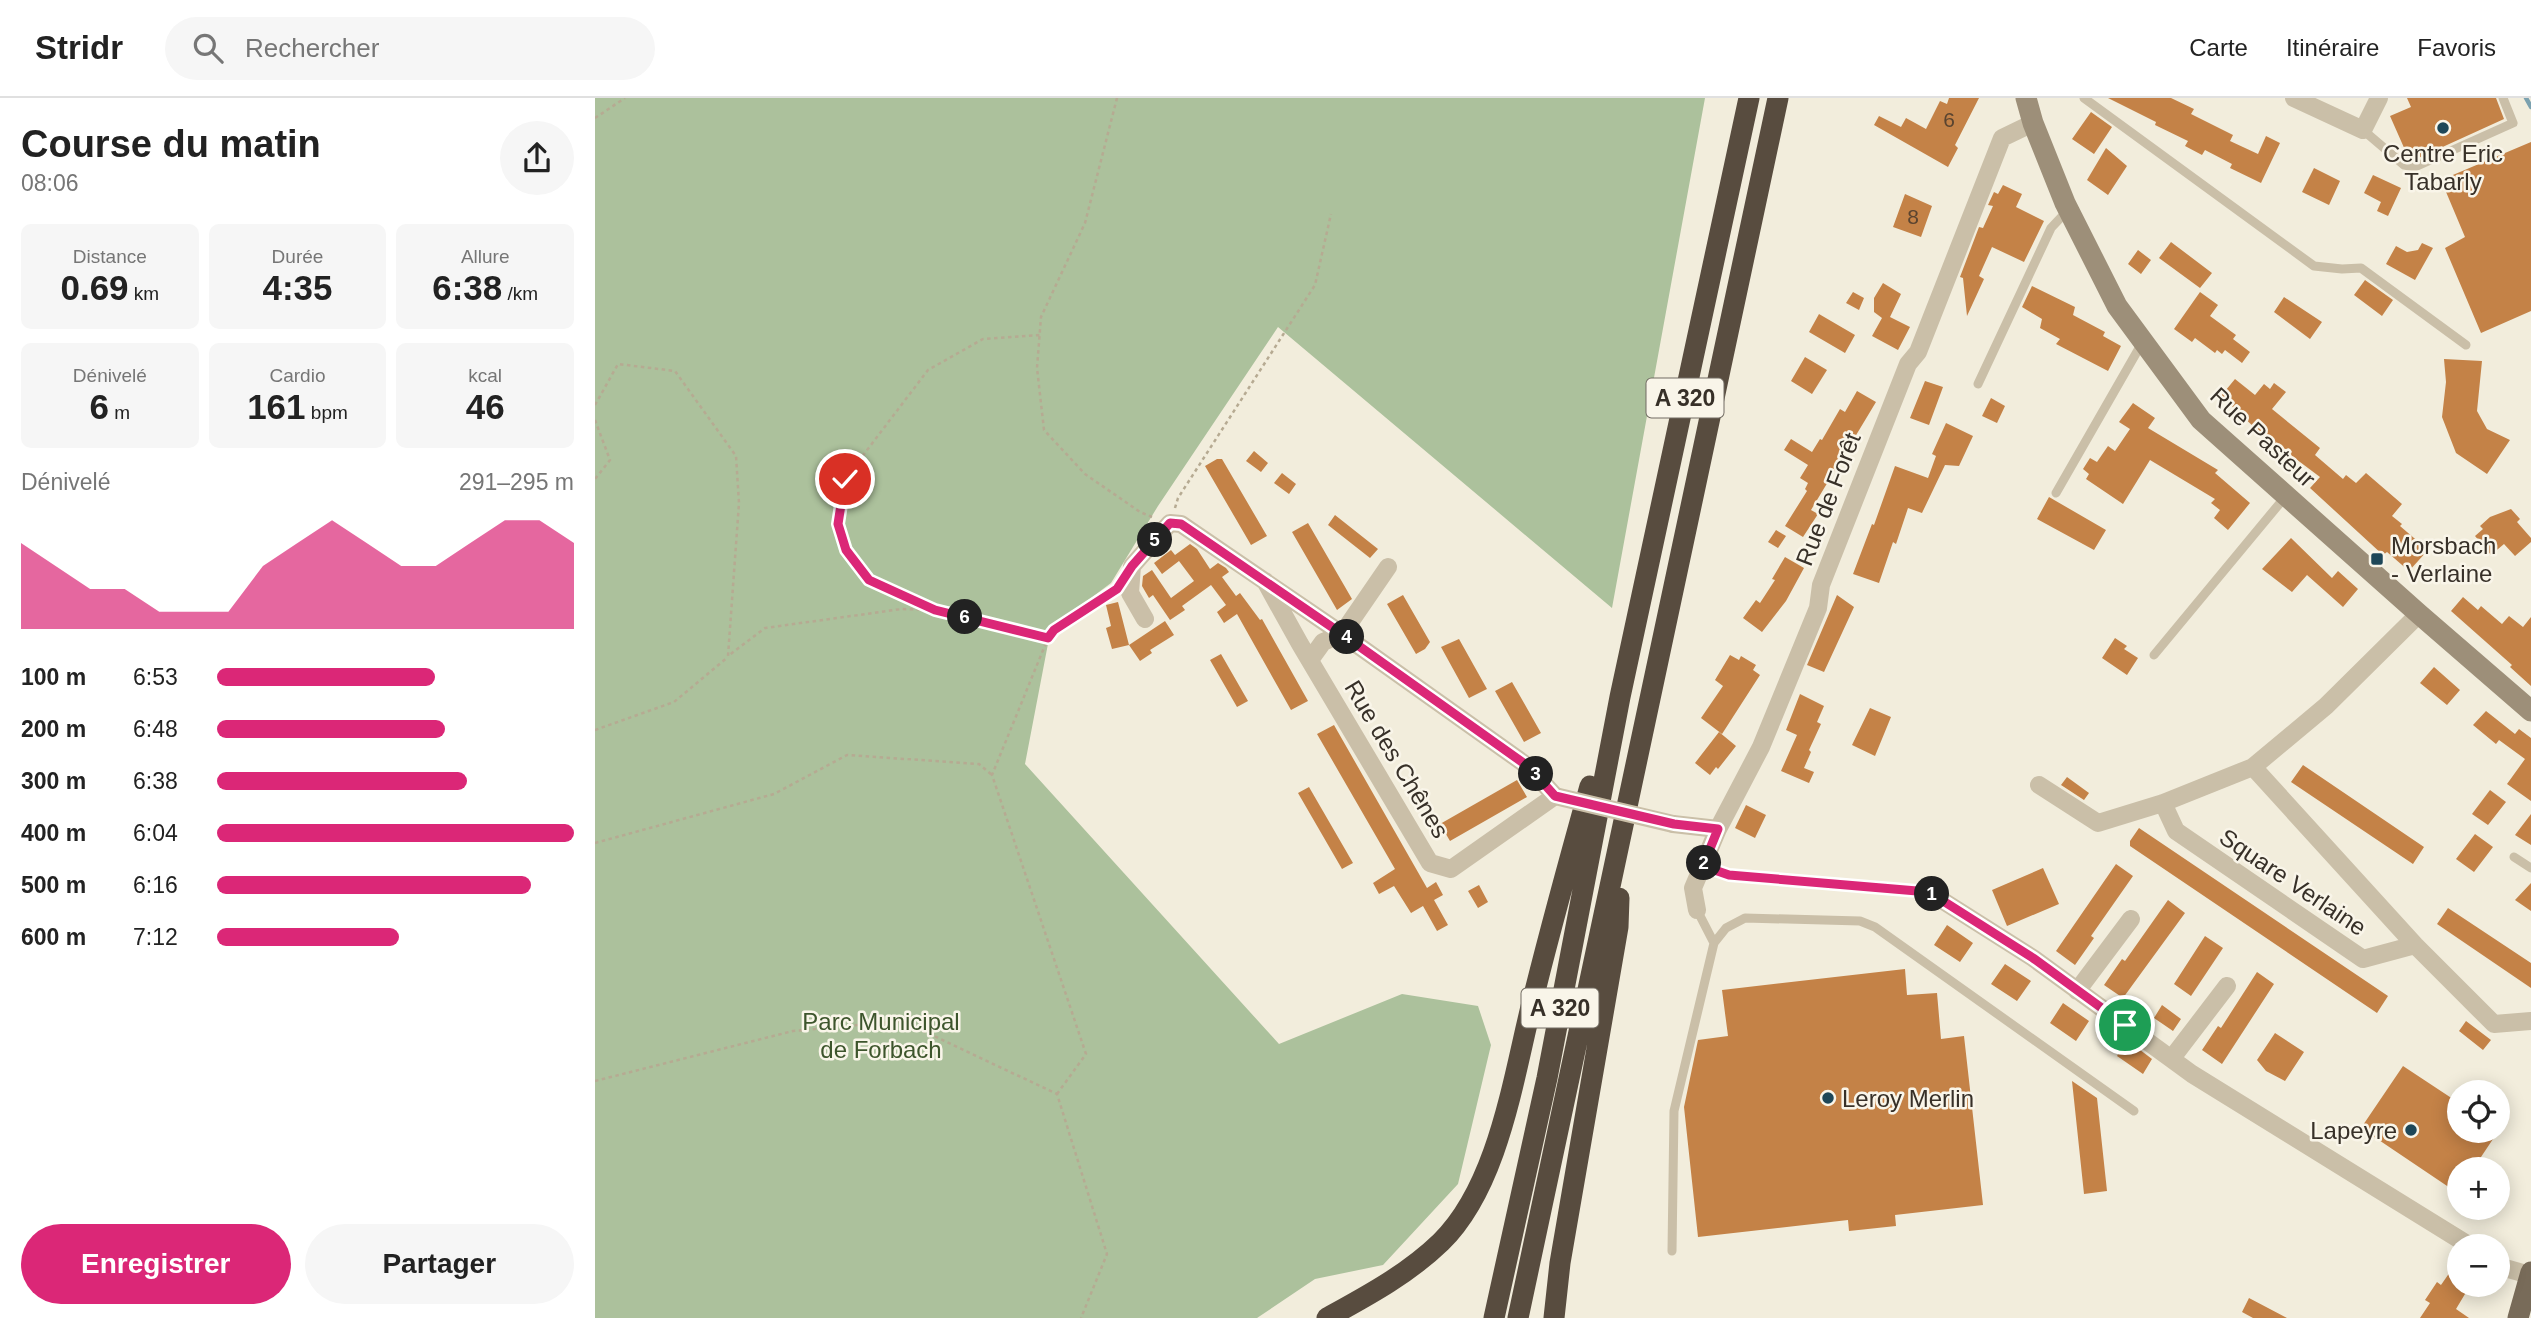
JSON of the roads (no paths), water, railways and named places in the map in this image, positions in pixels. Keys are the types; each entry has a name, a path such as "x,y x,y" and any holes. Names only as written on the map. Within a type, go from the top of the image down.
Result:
{"highway":[{"name":"A 320","path":"1493,1318 1547,1078 1621,697 1749,98"},
{"name":"A 320","path":"1518,1318 1778,98"},
{"path":"1327,1318 1388,1285 1442,1241 1473,1198 1498,1144 1590,785 1621,697"},
{"path":"1554,1318 1560,1264 1618,927 1623,835"}],"main road":[{"name":"Rue Pasteur","path":"2026,98 2033,123 2069,210 2117,306 2201,419 2531,711"},
{"path":"2518,1318 2531,1274"}],"street":[{"path":"2294,98 2363,130 2379,98"},
{"name":"Rue de Forêt","path":"1697,910 1693,888 1718,829 1761,747 1818,608 1821,585 1887,416 1908,364 1918,352 2002,138 2033,123"},
{"path":"1145,619 1130,593 1132,566 1170,523 1181,524 1265,580 1529,767 1555,796 1674,824 1718,829"},
{"path":"1310,660 1323,642 1342,634 1388,568"},
{"name":"Rue des Chênes","path":"1265,580 1430,863 1451,869 1555,796"},
{"path":"2039,785 2098,823 2163,803 2253,767 2326,706 2419,614"},
{"name":"Square Verlaine","path":"2253,767 2416,945 2494,1024 2531,1021"},
{"name":"Square Verlaine","path":"2163,803 2176,831 2363,959 2416,945"},
{"path":"1929,892 2033,958 2202,1080 2451,1234"},
{"path":"2077,991 2131,919"},
{"path":"2172,1058 2227,986"},
{"path":"2510,1269 2531,1274"}],"lane":[{"path":"2084,98 2314,265 2342,269 2361,268 2466,345"},
{"path":"2363,130 2404,165 2415,167 2513,123 2503,98"},
{"path":"1978,384 2051,228 2069,210"},
{"path":"2056,493 2143,341"},
{"path":"2154,655 2286,495"},
{"path":"2514,857 2531,868"},
{"path":"1697,910 1714,943"},
{"path":"1671,1251 1674,1111 1714,943 1726,928 1745,918 1860,921 1875,927 2134,1111"}],"waterway":[{"path":"2526,98 2531,107"}],"place":[{"name":"Centre Eric Tabarly","path":"2443,128"},
{"name":"Morsbach - Verlaine","path":"2377,559"},
{"name":"Leroy Merlin","path":"1828,1098"},
{"name":"Lapeyre","path":"2411,1130"}],"park label":[{"name":"Parc Municipal de Forbach","path":"881,1035"}]}
